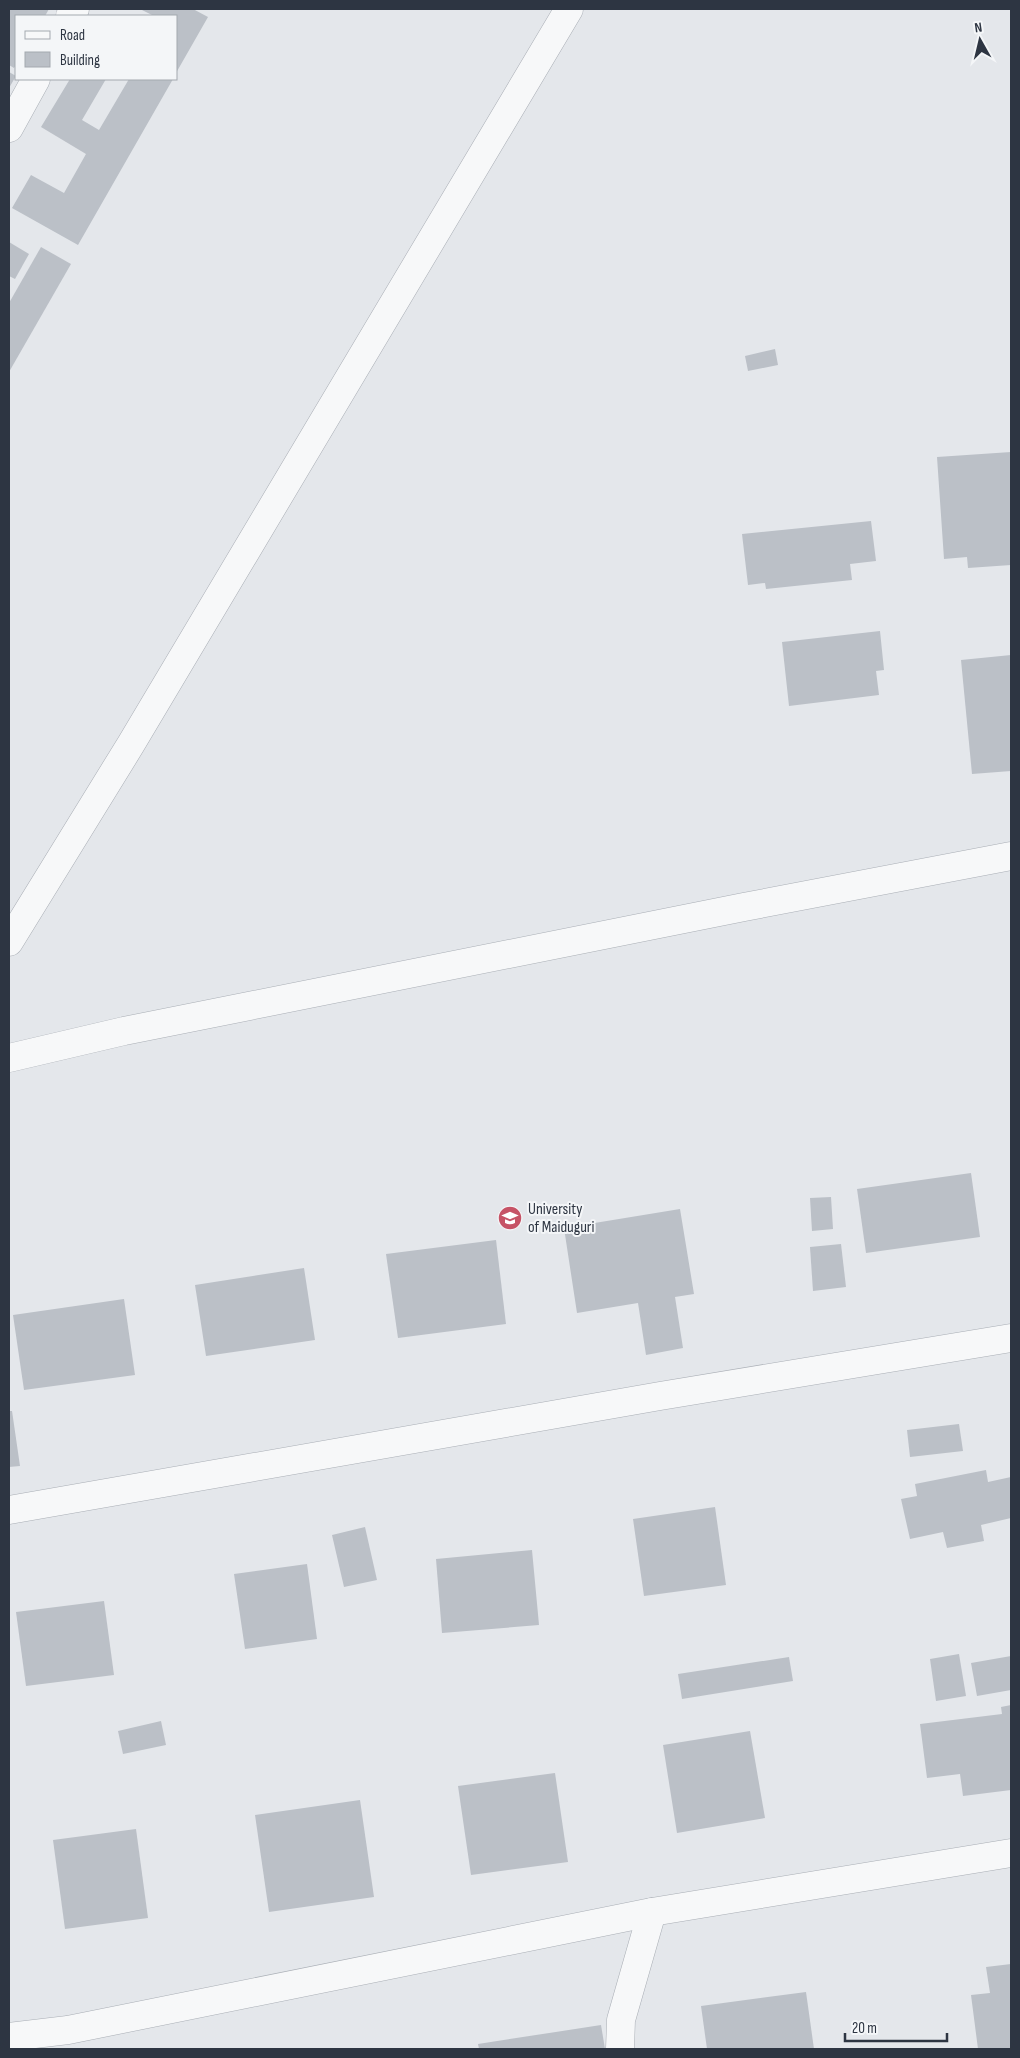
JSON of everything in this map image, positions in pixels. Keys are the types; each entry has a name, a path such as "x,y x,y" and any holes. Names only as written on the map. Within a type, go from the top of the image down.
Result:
{"street":[{"path":"9,942 156,702 569,9"},
{"path":"9,128 35,80"},
{"path":"9,1058 124,1031 744,907 1011,856"},
{"path":"9,1510 660,1396 1011,1338"},
{"path":"9,2037 68,2030 652,1912 1011,1853"},
{"path":"620,2049 621,2020 652,1912"}],"building":[{"path":"9,9 49,9 46,15 15,15 15,66 14,68 9,65"},
{"path":"140,9 193,9 208,17 178,70 178,15 152,15"},
{"path":"9,72 15,75 15,78 9,88"},
{"path":"69,80 105,80 82,120 99,130 128,80 172,80 78,245 12,208 31,175 64,193 86,154 41,127"},
{"path":"9,242 29,254 15,279 9,276"},
{"path":"41,247 71,264 9,372 9,303"},
{"path":"775,349 778,365 748,371 745,356"},
{"path":"1011,452 1011,565 968,568 967,557 944,559 937,457"},
{"path":"871,521 876,561 850,564 852,580 766,589 765,583 748,585 742,534"},
{"path":"880,631 884,670 876,671 879,695 789,706 782,642"},
{"path":"1011,655 1011,771 972,774 961,660"},
{"path":"971,1173 980,1237 866,1253 857,1189"},
{"path":"831,1197 833,1229 812,1231 810,1198"},
{"path":"680,1209 694,1294 675,1297 683,1348 646,1355 638,1303 577,1313 564,1228"},
{"path":"496,1240 506,1324 398,1338 386,1254"},
{"path":"841,1244 846,1287 813,1291 810,1247"},
{"path":"304,1268 315,1340 206,1356 195,1285"},
{"path":"124,1299 135,1375 24,1390 13,1315"},
{"path":"9,1411 12,1411 20,1466 9,1467"},
{"path":"959,1424 963,1451 910,1457 907,1430"},
{"path":"986,1470 988,1482 1011,1477 1011,1518 981,1525 984,1541 947,1548 943,1532 910,1539 901,1499 917,1496 915,1484"},
{"path":"715,1507 726,1585 644,1596 633,1519"},
{"path":"365,1527 377,1580 344,1587 332,1535"},
{"path":"532,1550 539,1625 442,1633 436,1559"},
{"path":"307,1564 317,1639 245,1649 234,1574"},
{"path":"104,1601 114,1675 26,1686 16,1612"},
{"path":"959,1654 966,1696 936,1701 930,1659"},
{"path":"1011,1656 1011,1690 977,1696 971,1663"},
{"path":"789,1657 793,1681 682,1699 678,1674"},
{"path":"1011,1705 1011,1790 963,1796 960,1774 927,1778 920,1724 1002,1714 1001,1707"},
{"path":"161,1721 166,1745 123,1754 118,1731"},
{"path":"750,1731 765,1818 677,1833 663,1745"},
{"path":"555,1773 568,1862 471,1875 458,1786"},
{"path":"360,1800 374,1897 269,1912 255,1815"},
{"path":"136,1829 148,1918 65,1929 53,1840"},
{"path":"1011,1964 1011,2049 978,2049 971,1995 990,1993 986,1967"},
{"path":"806,1992 814,2049 707,2049 701,2006"},
{"path":"601,2025 605,2049 479,2049 478,2044"}],"place":[{"name":"University of Maiduguri","path":"510,1218"}]}
